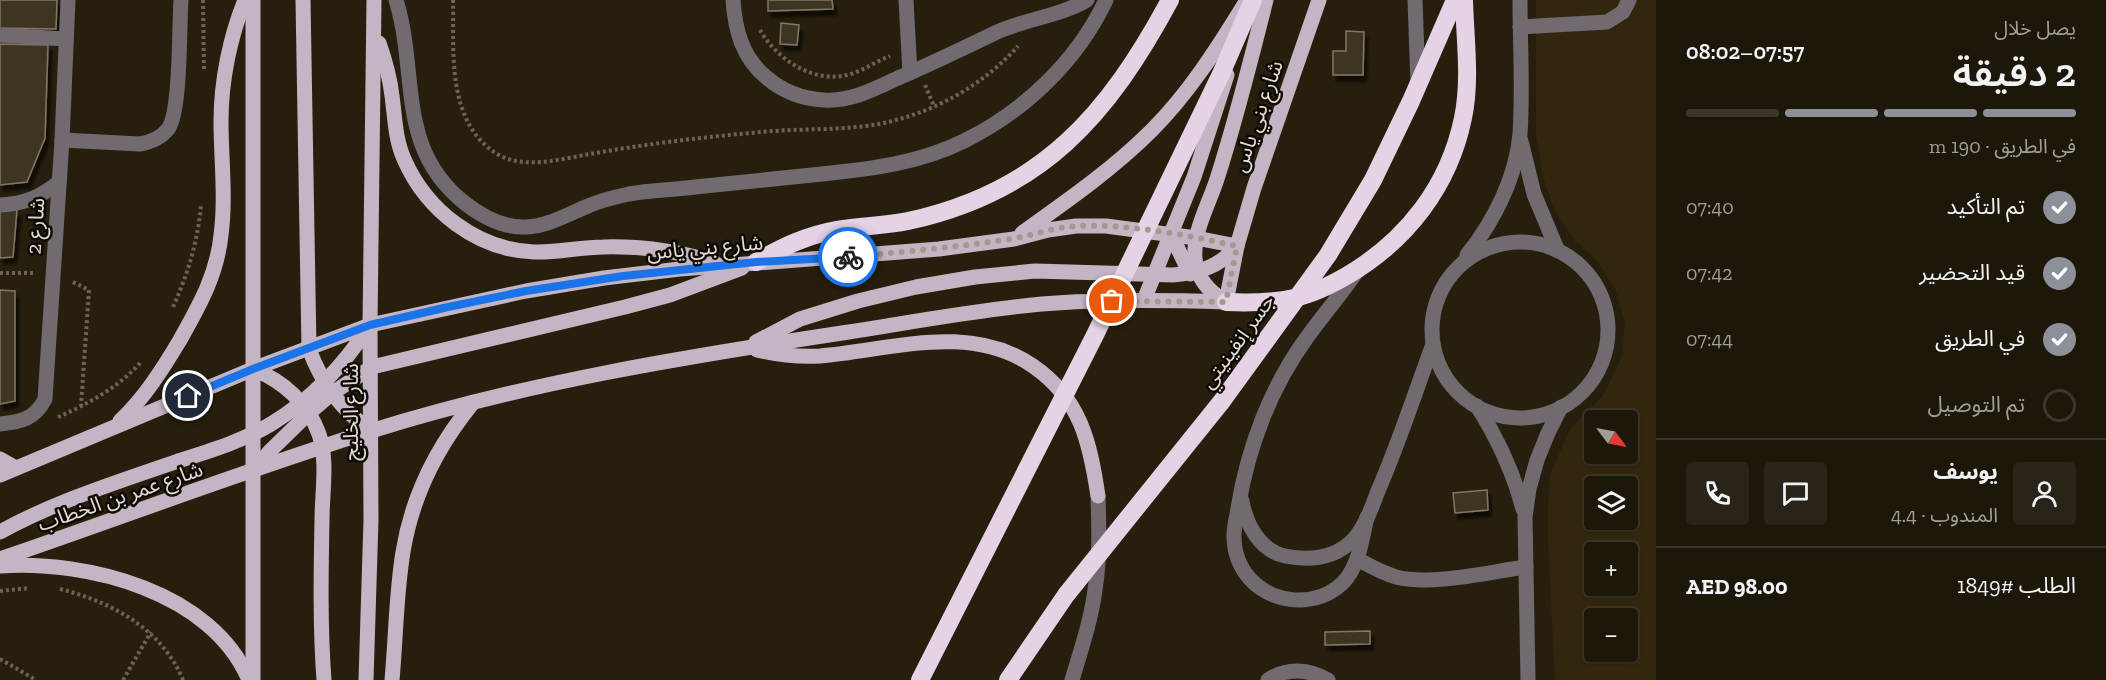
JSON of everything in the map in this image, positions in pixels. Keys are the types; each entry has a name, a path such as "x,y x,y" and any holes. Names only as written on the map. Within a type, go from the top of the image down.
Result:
{"highway":[{"path":"756,262 816,234 893,224 958,207 1019,178 1073,137 1118,84 1145,45 1170,0"},
{"path":"920,680 1095,335 1221,74 1250,0"},
{"name":"جسر إنفينيتي","path":"1008,680 1066,595 1222,401 1328,255 1373,180 1411,101 1455,0"},
{"path":"1226,302 1260,304 1295,298 1329,287 1385,250 1408,229 1443,177 1455,148 1463,117 1467,86 1464,0"}],"main road":[{"path":"114,427 146,393 159,375 202,300 216,267 222,232 221,118 223,90 234,34 245,0"},
{"path":"251,680 253,0"},
{"path":"303,0 309,348 328,389 350,414 371,431"},
{"name":"شارع الخليج","path":"366,680 372,367 370,325 374,0"},
{"path":"1014,239 1104,173 1152,130 1189,88 1250,0"},
{"name":"شارع بني ياس","path":"1144,300 1202,151 1250,0"},
{"path":"1194,273 1196,238 1248,75 1266,0"},
{"name":"شارع بني ياس","path":"1226,302 1237,246 1270,139 1319,0"},
{"path":"374,29 388,73 397,138 403,156 422,190 434,205 463,229 480,238 515,250 552,252 601,247 632,247 684,254 724,265"},
{"name":"شارع بني ياس","path":"253,369 370,325 526,291 604,278 756,262 939,249 1014,239 1048,230 1076,226 1106,226 1171,234 1237,246"},
{"path":"1171,234 1194,273 1214,295 1226,302"},
{"path":"745,348 800,319 858,301 916,287 1035,271 1155,275 1194,273 1214,266 1228,257 1237,246"},
{"path":"253,472 305,408 328,389 372,367 625,307 713,280 756,262"},
{"path":"253,472 371,431 472,404 636,367 994,309 1044,304 1144,300 1226,302"},
{"path":"328,389 370,325"},
{"path":"745,348 794,356 819,356 953,341 981,344 1007,351 1039,370 1067,397 1086,436 1098,496"},
{"path":"0,475 253,369 280,382 305,408 317,429 323,448 321,596 324,680"},
{"path":"392,680 403,551 414,505 432,462 457,422 472,404"},
{"path":"0,532 50,507 252,434 305,408"},
{"path":"0,459 16,468"},
{"name":"شارع عمر بن الخطاب","path":"0,560 253,472"},
{"path":"0,566 42,566 74,570 137,586 170,599 186,608 220,635 251,680"}],"street":[{"name":"شارع 2","path":"0,423 26,420 41,408 45,399 62,140 68,0"},
{"path":"62,140 140,144 151,142 169,129 176,108 180,0"},
{"path":"396,0 406,43 413,113 418,138 428,162 443,183 465,204 501,224 525,227 548,224 590,205 632,194 853,171 891,166 928,156 964,141 1028,100 1056,73 1080,44 1106,0"},
{"path":"733,0 734,23 742,47 756,69 776,85 799,96 825,100 850,98 906,75 1004,29 1063,11 1088,0"},
{"path":"906,0 906,75"},
{"path":"1415,0 1418,101"},
{"path":"1456,269 1478,252 1503,243 1531,242 1557,249 1580,265 1597,286 1607,313 1608,331 1608,341 1599,368 1584,391 1561,408 1540,415 1519,418 1497,415 1477,406 1456,390 1441,369 1433,344 1433,318 1441,292 1456,269 1479,240 1498,207 1512,172 1520,135 1520,0"},
{"path":"1520,27 1607,22 1623,12 1629,0"},
{"path":"0,35 66,39"},
{"path":"1520,135 1534,194 1557,249"},
{"path":"0,205 15,205 32,200 59,182"},
{"path":"1359,269 1308,336 1285,372 1266,411 1251,451 1241,492 1234,536 1238,558 1248,577 1265,592 1286,600 1308,601 1329,593 1347,579 1358,559 1367,517"},
{"path":"1241,492 1245,518 1259,540 1281,555 1306,560 1331,555 1353,540 1367,517 1388,469 1433,344"},
{"path":"1477,406 1507,459 1518,488 1525,518"},
{"path":"1528,680 1525,518 1529,489 1537,460 1561,408"},
{"path":"1072,680 1089,621 1095,590 1099,548 1098,496"},
{"path":"1358,559 1396,577 1417,580 1526,567"},
{"path":"1268,680 1295,670 1308,671 1328,680"}],"path":[{"path":"203,0 204,82"},
{"path":"453,0 454,59 460,105 470,126 483,144 502,157 529,162 709,137 870,126 896,120 934,106 967,89 989,74 1020,44"},
{"path":"757,26 765,40 788,62 818,74 834,76 851,74 893,54 906,75 907,87 923,81 934,106"},
{"path":"169,316 192,256 202,202"},
{"path":"53,420 94,400 120,382 142,361"},
{"path":"0,591 36,587"},
{"path":"59,589 81,594 121,612 151,632 168,652 183,680"},
{"path":"123,680 151,632"},
{"path":"0,659 36,680"}],"shaded area":[{"path":"1536,0 1656,0 1656,680 1555,680 1547,518 1550,475 1570,429 1584,415 1584,464 1638,464 1638,410 1589,410 1603,396 1622,356 1625,322 1616,291 1598,262 1574,239 1555,211 1543,178 1536,133"}],"building":[{"path":"0,0 57,0 56,29 0,28"},
{"path":"768,0 832,0 833,9 768,11"},
{"path":"781,23 799,25 797,45 780,44"},
{"path":"1346,31 1364,32 1363,75 1333,75 1333,51 1346,51"},
{"path":"0,44 48,45 45,138 27,182 0,185"},
{"path":"0,210 17,210 13,257 0,258"},
{"path":"0,290 15,291 15,401 0,404"},
{"path":"1487,490 1488,510 1455,513 1453,493"},
{"path":"1370,631 1370,644 1325,645 1325,632"}],"way so far":[{"path":"848,257 939,249 1014,239 1048,230 1076,226 1106,226 1237,246 1226,302 1112,301"}],"route":[{"path":"188,396 370,325 448,307 604,278 756,262 848,257"}]}
